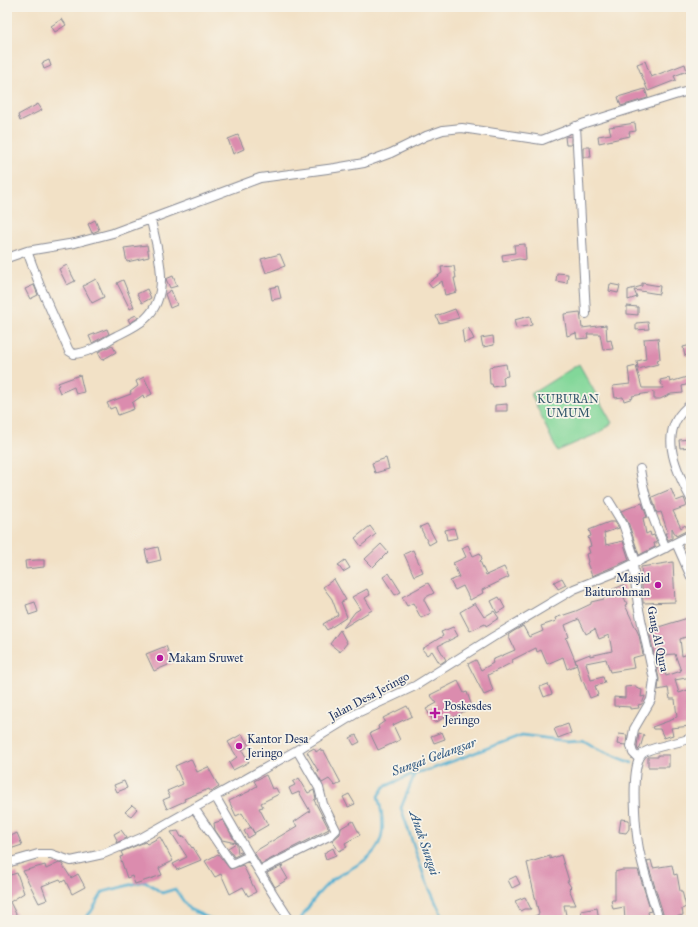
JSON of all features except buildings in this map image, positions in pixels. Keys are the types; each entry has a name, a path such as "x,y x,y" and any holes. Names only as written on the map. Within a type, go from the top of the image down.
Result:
{"street":[{"path":"7,258 27,252 94,238 151,220 254,180 335,168 364,162 391,153 426,136 443,130 462,128 542,140 576,126 691,90"},
{"path":"576,126 586,314"},
{"path":"27,252 40,286 69,351 74,354 78,354 94,348 138,324 151,311 157,299 161,278 151,220"},
{"path":"691,404 679,414 674,421 672,444 675,466 691,499"},
{"path":"640,469 646,495 658,532 666,548"},
{"name":"Gang Al Qura","path":"609,501 623,524 634,563 638,605 654,680 650,700 634,729 631,746 633,753 639,759"},
{"name":"Jalan Desa Jeringo","path":"7,863 38,854 51,854 71,861 103,854 141,838 297,750 369,706 415,686 493,636 574,589 691,536"},
{"path":"676,543 691,577"},
{"path":"658,920 641,859 637,833 635,788 639,759 642,754 650,749 672,745 691,738"},
{"path":"259,871 331,835 336,830 323,804 319,788 297,750"},
{"path":"215,796 249,856 290,920"},
{"path":"194,808 232,864 249,856"}],"green space":[{"name":"KUBURAN UMUM","path":"579,364 612,423 599,433 557,451 531,394"}],"waterway":[{"name":"Sungai Gelangsar","path":"300,920 314,899 326,885 365,860 378,846 381,839 383,822 378,796 384,787 415,773 432,769 522,735 567,741 583,740 596,748 632,763"},
{"name":"Anak Sungai","path":"415,773 401,808 425,879 444,920"},
{"name":"Sungai Gelangsar","path":"83,920 91,912 103,892 145,881 162,893 175,889 189,909 213,920"}],"place":[{"name":"Masjid Baiturohman","path":"658,585"},
{"name":"Makam Sruwet","path":"160,658"},
{"name":"Poskesdes Jeringo","path":"435,713"},
{"name":"Kantor Desa Jeringo","path":"239,746"}]}
